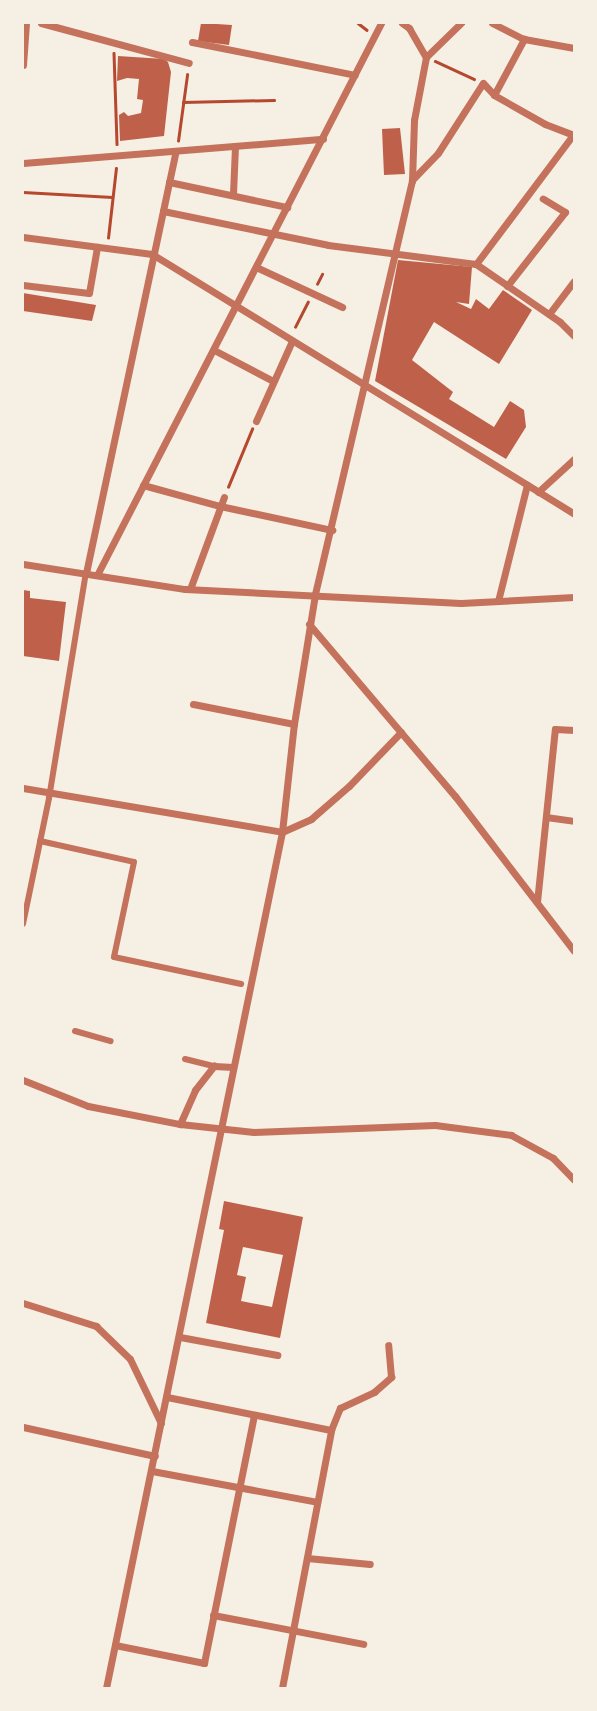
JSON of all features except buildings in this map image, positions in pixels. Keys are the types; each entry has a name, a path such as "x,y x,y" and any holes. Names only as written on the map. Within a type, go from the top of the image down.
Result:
{"street":[{"path":"23,65 26,23"},
{"path":"41,23 189,63"},
{"path":"97,575 381,23"},
{"path":"402,23 409,28 426,57"},
{"path":"445,23 453,29"},
{"path":"106,1688 282,832 294,724 315,594 412,181 414,120 426,57 461,23"},
{"path":"492,23 524,39 574,48"},
{"path":"494,95 524,39"},
{"path":"192,42 355,75"},
{"path":"412,181 438,153 482,83 494,95 545,124 574,135 476,264"},
{"path":"23,163 323,139"},
{"path":"233,194 235,146"},
{"path":"23,924 50,792 86,573 176,151"},
{"path":"169,182 287,207"},
{"path":"507,286 565,212 543,199"},
{"path":"163,211 274,234 394,254 476,264 549,314 574,336"},
{"path":"23,237 152,254 574,514"},
{"path":"23,285 89,293 97,247"},
{"path":"256,267 342,307"},
{"path":"549,314 574,281"},
{"path":"256,421 290,340"},
{"path":"214,350 274,381"},
{"path":"538,492 574,459"},
{"path":"143,485 220,506 332,530"},
{"path":"498,601 527,485"},
{"path":"190,589 224,497"},
{"path":"23,564 190,589 461,603 574,597"},
{"path":"309,624 401,732 574,951"},
{"path":"193,704 294,724"},
{"path":"537,902 555,729 574,730"},
{"path":"23,788 282,832 311,819 349,786 401,732"},
{"path":"546,817 574,821"},
{"path":"40,841 134,862 114,957 242,984"},
{"path":"75,1031 111,1041"},
{"path":"185,1059 214,1066 233,1067"},
{"path":"180,1124 195,1090 214,1066"},
{"path":"23,1080 88,1106 180,1124 254,1132 435,1125 511,1135 553,1158 572,1178"},
{"path":"572,1178 574,1168"},
{"path":"23,1303 96,1326 130,1359 161,1425"},
{"path":"180,1337 277,1355"},
{"path":"282,1688 331,1430 340,1408 374,1392 391,1377 388,1345"},
{"path":"167,1397 331,1430"},
{"path":"115,1645 204,1663 254,1415"},
{"path":"23,1427 155,1456"},
{"path":"152,1471 317,1502"},
{"path":"306,1558 370,1564"},
{"path":"214,1615 363,1644"}],"path":[{"path":"107,248 118,155 114,43"},
{"path":"426,57 482,83"},
{"path":"176,151 189,63"},
{"path":"183,102 274,100"},
{"path":"23,192 112,197"},
{"path":"290,340 322,274"},
{"path":"224,497 256,421"}]}
